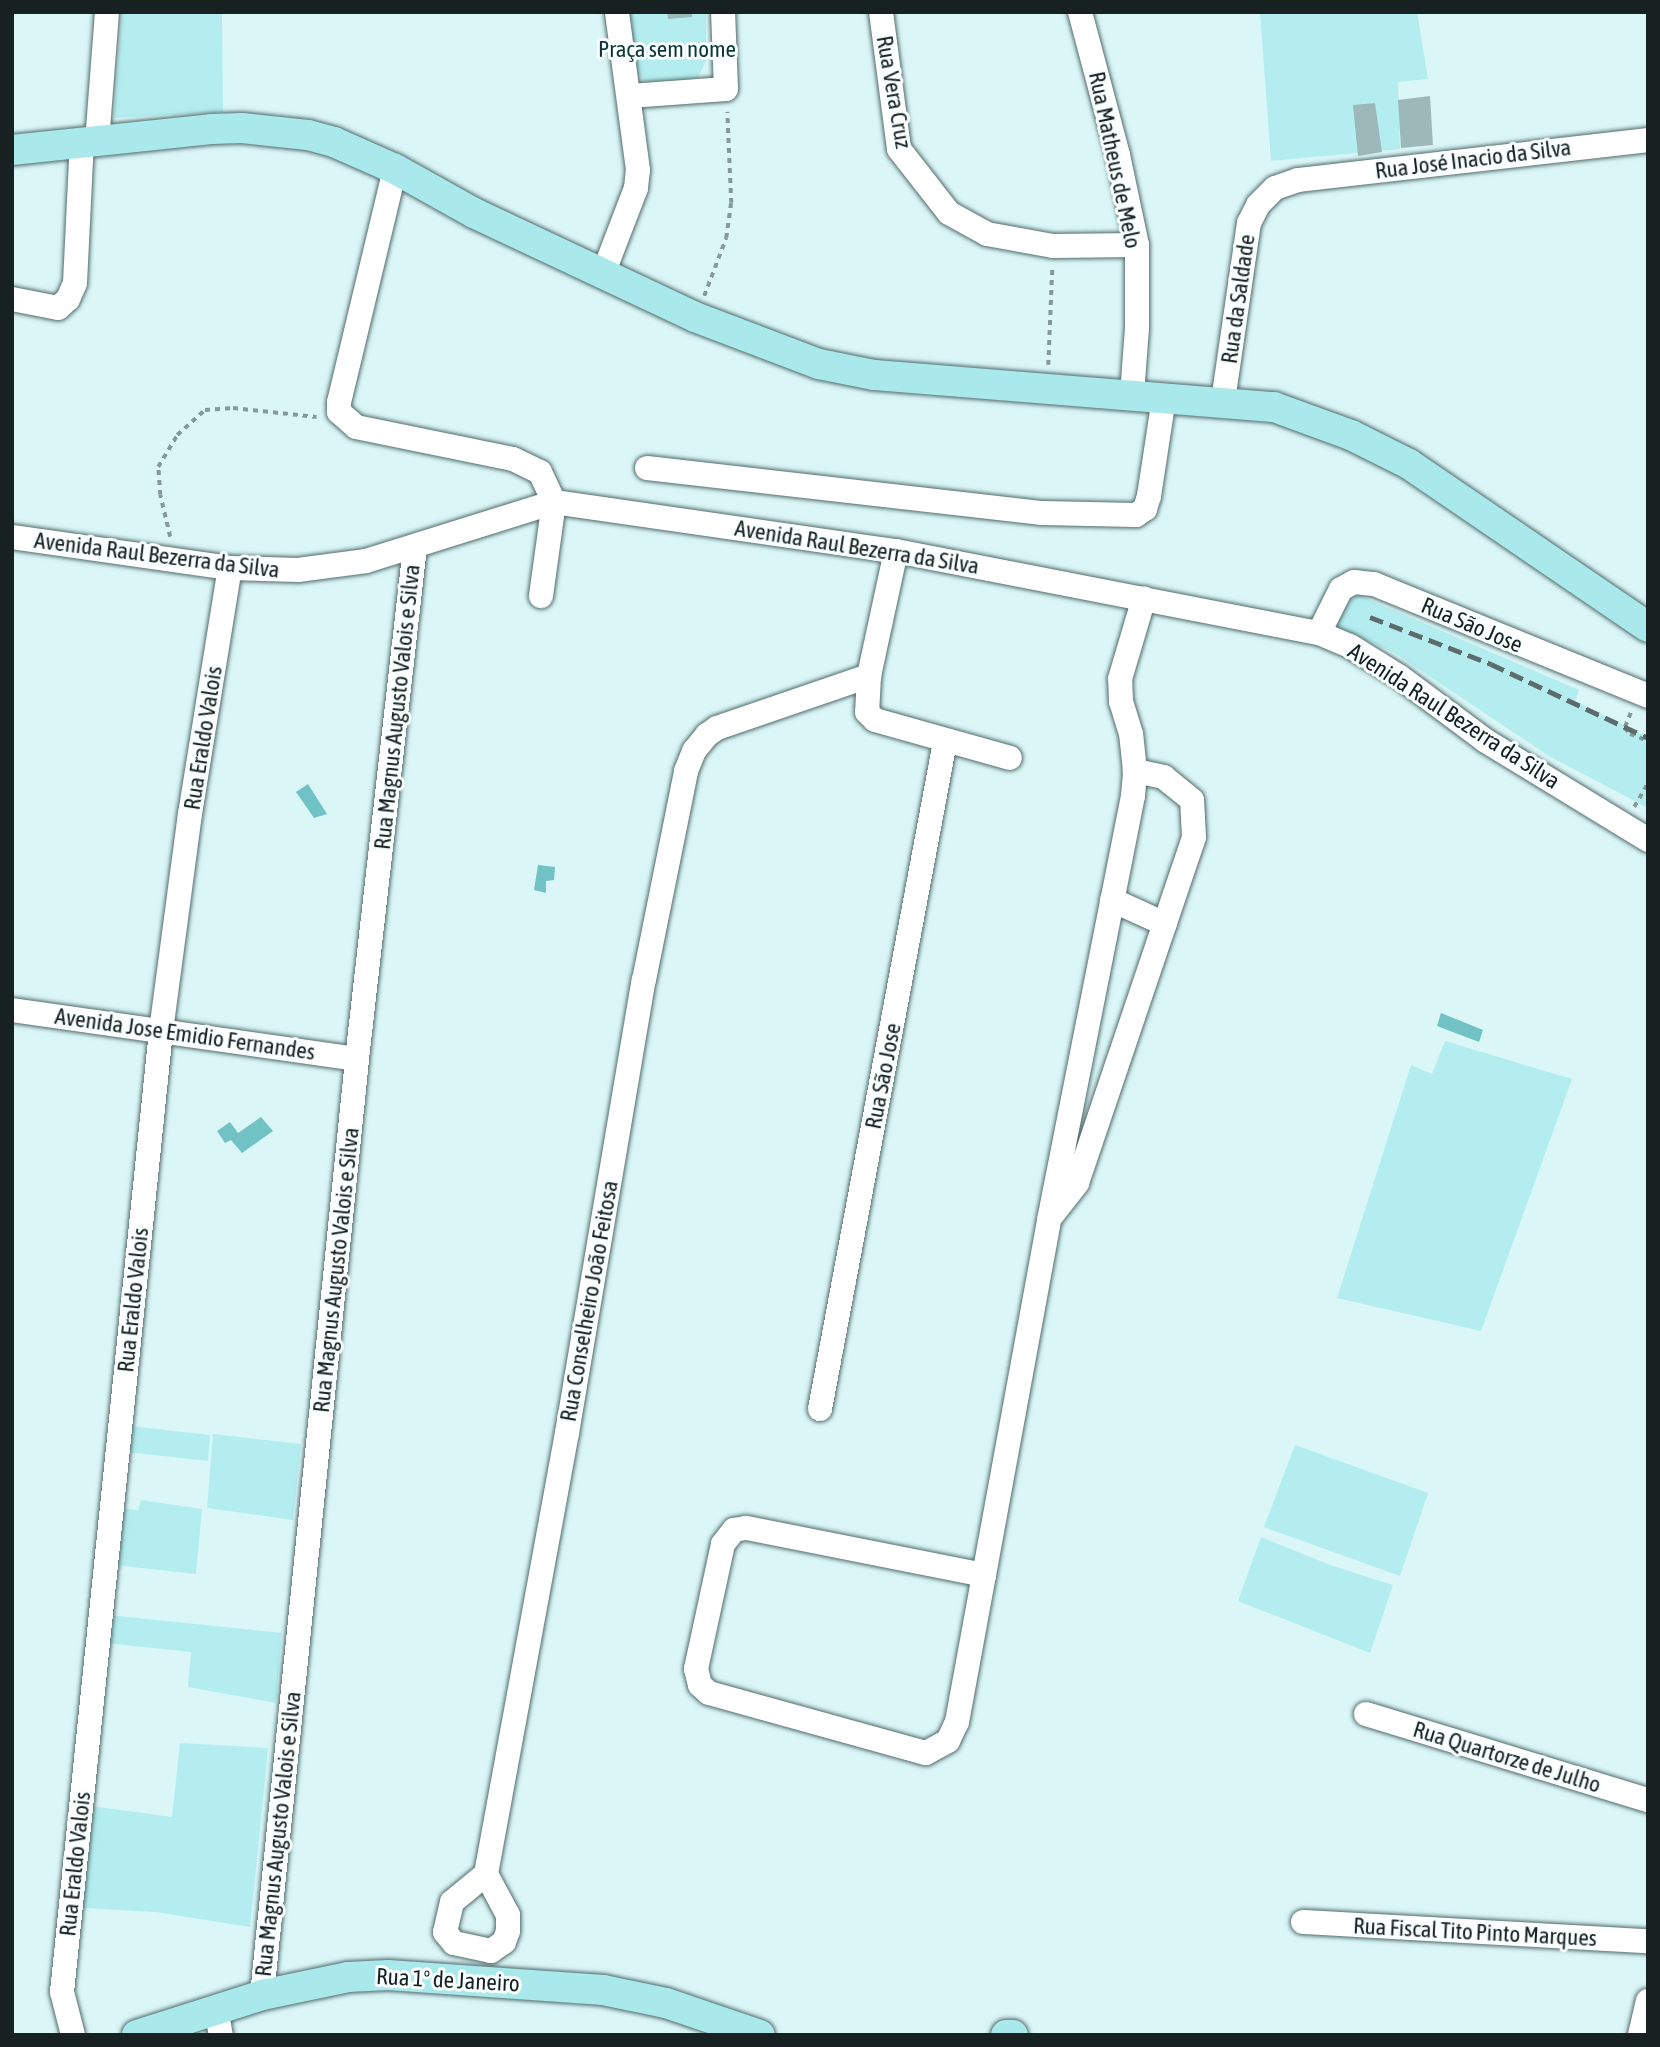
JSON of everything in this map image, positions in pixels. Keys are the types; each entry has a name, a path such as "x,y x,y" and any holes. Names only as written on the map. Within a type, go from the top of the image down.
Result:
{"main road":[{"path":"12,150 211,129 265,130 308,135 334,142 395,169 474,213 695,317 768,346 853,373 1274,407 1351,435 1409,464 1648,627"},
{"name":"Rua 1º de Janeiro","path":"137,2035 219,2022 262,1995 348,1977 388,1975 603,1990 666,2003 760,2035"},
{"path":"1006,2035 1013,2035"}],"street":[{"path":"12,299 58,308 68,299 75,284 107,12"},
{"path":"603,274 636,188 638,170 617,12"},
{"path":"630,96 726,89 723,12"},
{"name":"Rua Vera Cruz","path":"881,12 899,149 949,212 967,225 987,234 1053,246 1137,245"},
{"name":"Rua Matheus de Melo","path":"1080,12 1118,155 1137,245 1137,328 1132,394"},
{"name":"Rua José Inacio da Silva","path":"1298,180 1648,139"},
{"path":"395,169 339,402 350,423 528,464 540,472 554,502 541,596"},
{"name":"Rua da Saldade","path":"1223,401 1249,223 1258,205 1275,188 1298,180"},
{"path":"647,468 1042,513 1136,515 1144,509 1149,496 1164,398"},
{"name":"Avenida Raul Bezerra da Silva","path":"12,537 230,568 298,570 366,561 554,502 896,551 1319,633 1350,646 1400,677 1486,741 1648,840"},
{"name":"Rua Magnus Augusto Valois e Silva","path":"262,1995 357,1059 415,547"},
{"path":"896,551 869,676 867,712 875,720 945,742 1010,758"},
{"name":"Rua Eraldo Valois","path":"73,2035 62,1992 161,1031 190,814 230,568"},
{"name":"Rua São Jose","path":"1319,633 1341,589 1354,582 1374,583 1643,695"},
{"path":"984,1576 747,1528 734,1530 723,1545 696,1669 699,1685 709,1693 926,1753 948,1741 957,1722 984,1576 1049,1220 1133,796 1135,771 1120,679 1144,598"},
{"name":"Rua Conselheiro João Feitosa","path":"486,1874 567,1433 646,968 686,771 694,751 707,735 717,728 869,676"},
{"name":"Rua São Jose","path":"820,1409 945,742"},
{"path":"1049,1220 1077,1183 1194,837 1192,800 1164,778 1135,771"},
{"path":"1112,900 1166,924"},
{"name":"Avenida Jose Emidio Fernandes","path":"12,1010 357,1059"},
{"name":"Rua Quartorze de Julho","path":"1366,1714 1648,1800"},
{"name":"Rua Fiscal Tito Pinto Marques","path":"1303,1922 1648,1941"},
{"path":"1640,2035 1648,2001"}],"path":[{"path":"695,317 728,226 731,203 726,89"},
{"path":"1047,388 1053,246"},
{"path":"176,560 160,495 158,467 177,435 205,410 233,408 350,423"},
{"path":"1643,695 1625,728 1630,734 1648,741"}],"green space":[{"path":"122,12 222,12 223,112 114,118"},
{"name":"Praça sem nome","path":"624,12 706,12 706,61 699,76 678,85 653,87 644,81 633,65"},
{"path":"1260,12 1417,12 1428,79 1398,82 1400,149 1271,161"},
{"path":"1358,595 1579,690 1575,701 1648,737 1648,808 1549,756 1393,652 1334,626 1338,611"},
{"path":"1445,1041 1572,1079 1481,1331 1337,1298 1411,1065 1432,1074"},
{"path":"130,1426 210,1435 208,1461 127,1452"},
{"path":"213,1434 301,1444 293,1520 207,1508"},
{"path":"1295,1445 1428,1493 1400,1576 1264,1527"},
{"path":"141,1500 202,1509 196,1574 114,1565 119,1508 138,1510"},
{"path":"1261,1537 1333,1566 1393,1585 1370,1653 1238,1601"},
{"path":"108,1615 282,1633 276,1703 188,1687 191,1652 105,1643"},
{"path":"180,1743 268,1748 250,1927 156,1912 83,1908 91,1806 172,1817"}],"shaded area":[{"path":"308,784 327,814 314,818 296,792"},
{"path":"538,865 555,867 554,880 546,881 546,893 534,890"},
{"path":"1441,1013 1483,1030 1479,1042 1437,1026"},
{"path":"261,1117 273,1131 242,1153 231,1140 225,1143 217,1131 230,1122 238,1133"}],"building":[{"path":"667,12 692,12 692,17 668,19"},
{"path":"1430,96 1433,145 1401,148 1398,100"},
{"path":"1375,103 1382,152 1358,156 1353,105"}],"railway":[{"path":"1370,617 1491,664 1648,738"}]}
